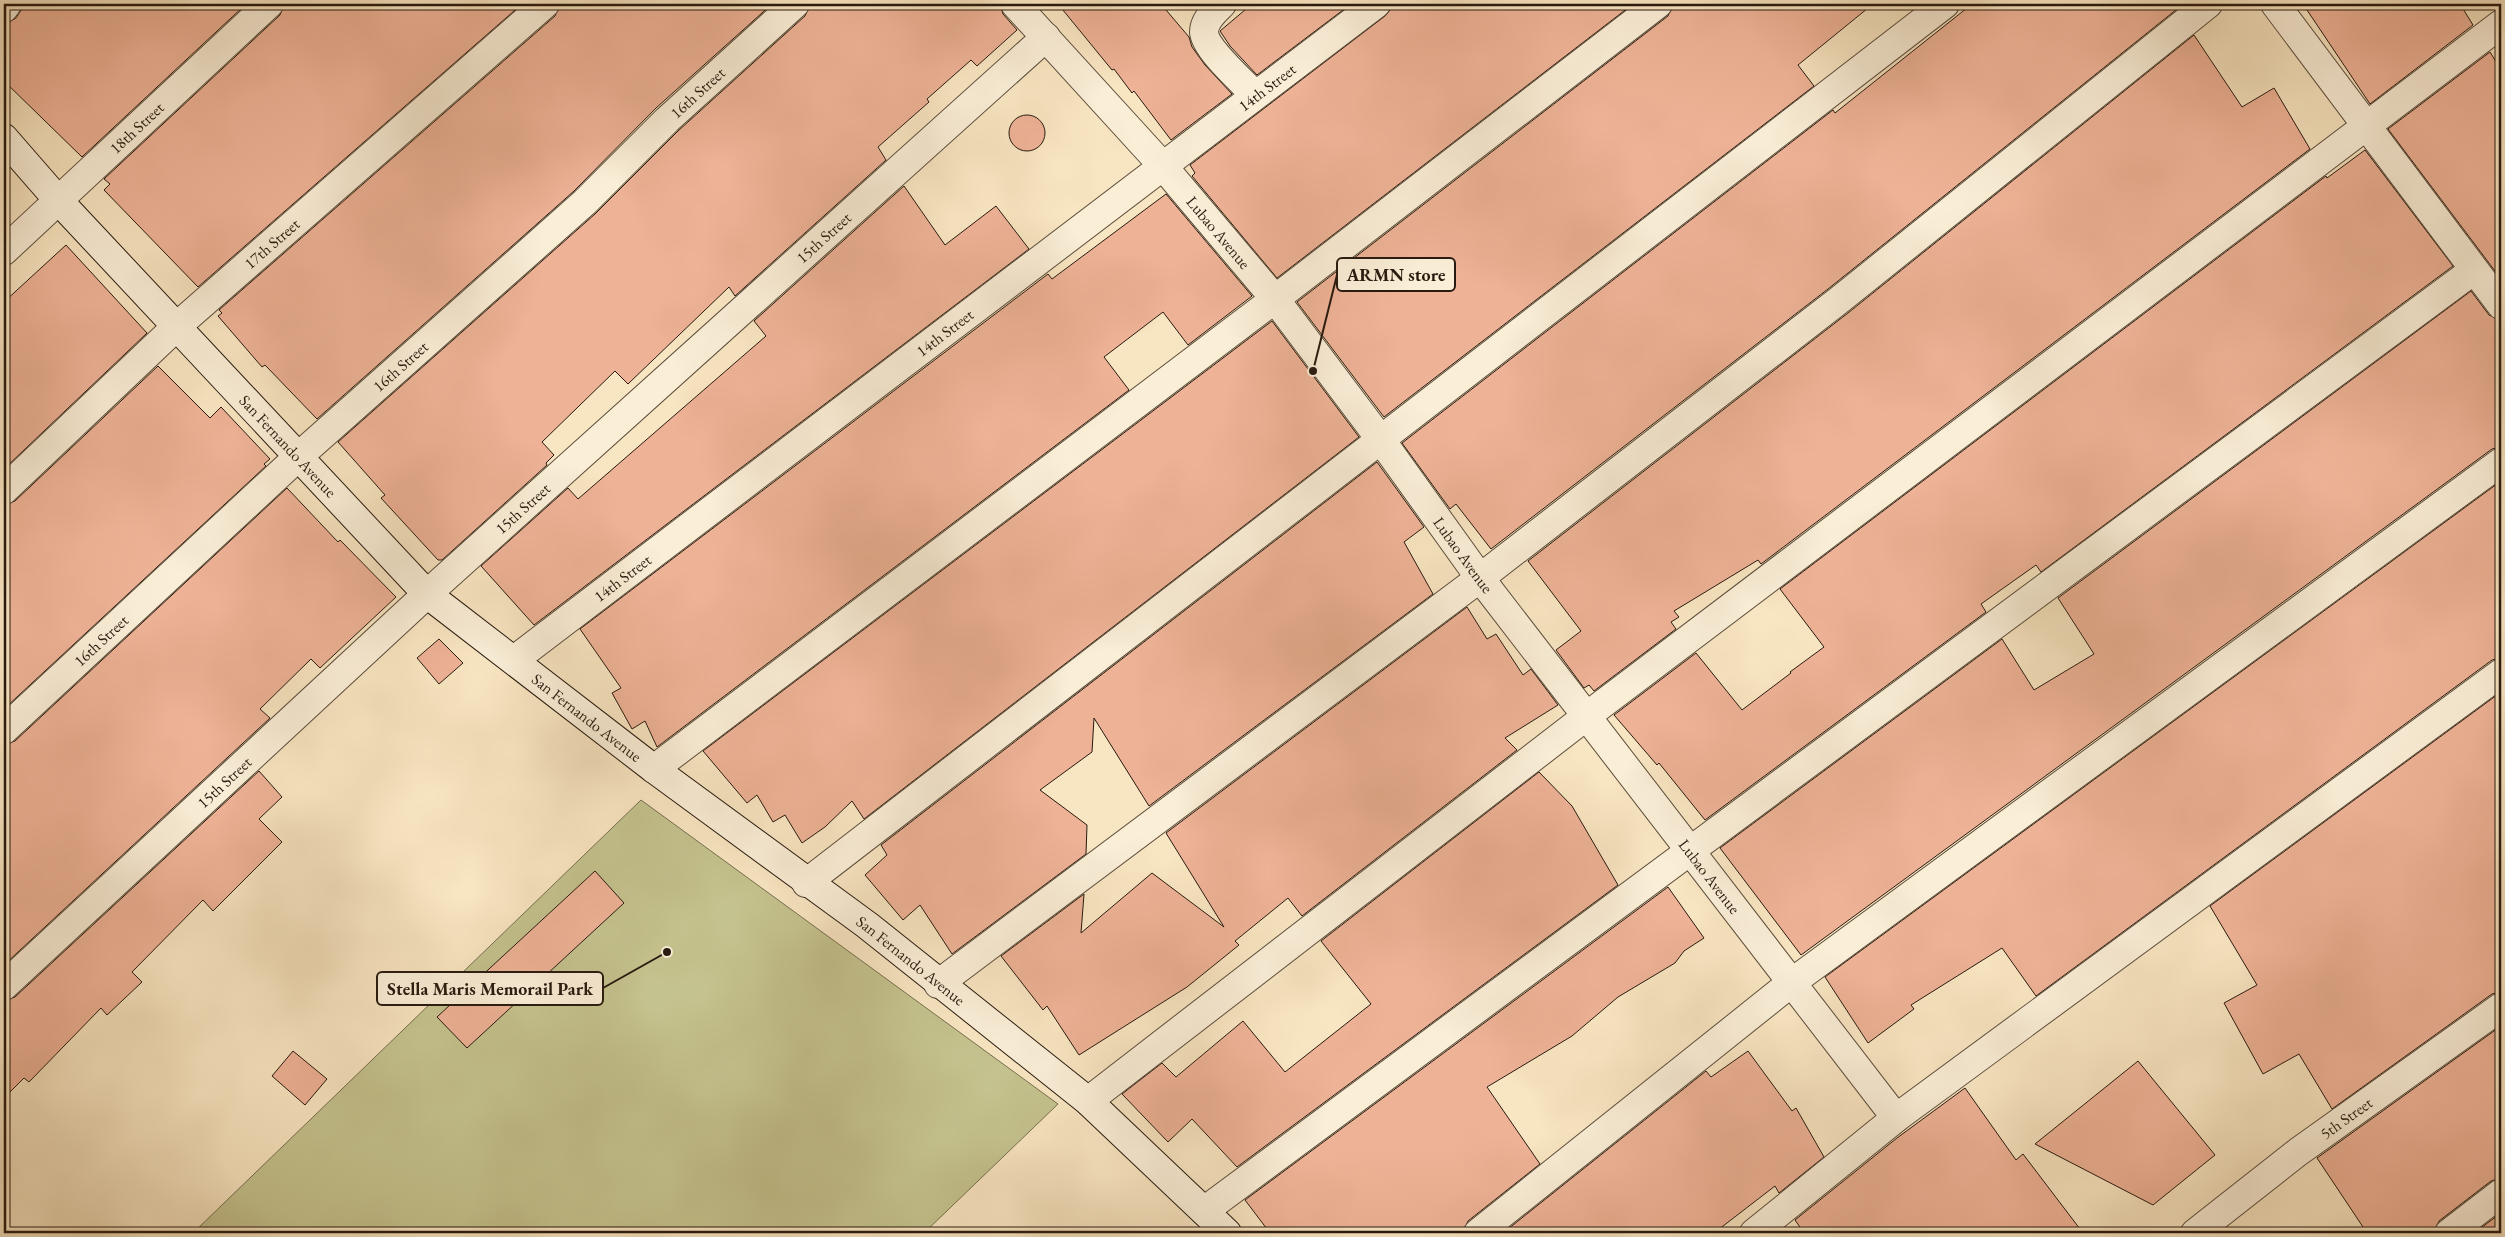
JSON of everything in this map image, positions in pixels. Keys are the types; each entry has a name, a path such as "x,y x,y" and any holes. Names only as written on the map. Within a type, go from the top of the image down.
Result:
{"street":[{"path":"4,8 7,4"},
{"name":"18th Street","path":"4,251 269,4"},
{"name":"17th Street","path":"4,490 176,327 545,4"},
{"name":"16th Street","path":"4,730 299,456 585,202 667,120 795,4"},
{"name":"Lubao Avenue","path":"1015,4 1162,164 1275,299 1381,440 1480,578 1588,715 1896,1118"},
{"path":"1222,4 1209,16 1204,32 1209,44 1255,95"},
{"name":"14th Street","path":"514,660 1162,164 1376,4"},
{"path":"654,769 1275,299 1658,4"},
{"path":"806,883 1945,4"},
{"path":"938,984 1480,578 1838,302 2208,4"},
{"path":"2275,4 2369,126 2501,305"},
{"path":"2492,4 2501,16"},
{"path":"1088,1101 1588,715 2369,126 2501,24"},
{"name":"15th Street","path":"4,986 427,594 1046,37"},
{"name":"San Fernando Avenue","path":"4,138 58,200 427,594 654,769 806,883 867,925 938,984 1088,1101 1227,1233"},
{"path":"1204,1210 2474,270"},
{"path":"1478,1233 1791,983 2501,462"},
{"path":"1754,1233 1896,1118 2501,673"},
{"name":"5th Street","path":"2195,1233 2298,1152 2501,1007"},
{"path":"2449,1233 2501,1193"}],"shaded area":[{"path":"641,800 1058,1104 924,1233 193,1233"}],"building":[{"path":"25,4 246,4 82,157 4,81 4,25 16,18"},
{"path":"284,4 522,4 198,287 104,190 110,184 104,179 280,15"},
{"path":"560,4 772,4 656,108 574,191 317,419 265,365 262,367 218,316 222,313 219,310 555,16"},
{"path":"810,4 1000,4 1003,14 1017,30 977,66 971,60 927,99 929,102 878,147 886,160 735,296 729,287 628,384 615,371 542,442 554,455 546,463 547,465 442,560 438,560 381,498 385,495 338,442 595,214 678,131 805,16"},
{"path":"1058,4 1161,4 1189,37 1192,47 1205,65 1232,94 1171,140 1134,91 1132,93 1114,69 1112,70"},
{"path":"1252,4 1351,4 1257,75 1230,46 1220,31"},
{"path":"1391,4 1633,4 1277,278 1192,176 1195,173 1190,165 1385,16 1390,10"},
{"path":"1673,4 1873,4 1798,65 1814,86 1384,417 1297,302 1668,16"},
{"path":"1972,4 2173,4 2177,9 1828,289 1491,549 1456,504 1450,509 1402,443 1833,110 1835,113"},
{"path":"2303,4 2460,4 2473,25 2370,104"},
{"path":"2194,35 2242,107 2274,88 2310,149 1761,564 1758,560 1674,611 1679,617 1671,622 1676,629 1594,691 1589,685 1584,688 1556,650 1581,631 1528,561 1848,313"},
{"path":"2490,52 2501,70 2501,279 2388,129"},
{"path":"1027,115 1040,120 1045,133 1040,146 1027,151 1014,146 1009,133 1014,120"},
{"path":"2365,150 2453,266 2041,572 2036,565 1981,604 1986,612 1705,820 1659,763 1657,765 1614,715 1696,653 1742,710 1824,647 1780,589 2326,176 2327,178"},
{"path":"904,186 945,245 996,206 1029,249 534,625 481,566 568,488 578,499 766,336 754,321"},
{"path":"1166,194 1252,296 1188,345 1163,312 1104,357 1129,390 657,747 645,721 632,729 612,693 621,688 580,629 1048,274 1052,279"},
{"path":"66,245 147,333 4,469 4,302"},
{"path":"2471,291 2489,315 2501,320 2501,447 2492,449 1801,955 1720,848 2002,639 2034,690 2094,654 2058,598"},
{"path":"1272,321 1359,437 864,819 852,801 825,827 802,843 785,815 773,822 757,795 747,803 703,751"},
{"path":"158,366 210,418 221,407 270,459 264,464 266,466 4,709 4,505 15,501"},
{"path":"1377,462 1424,527 1404,542 1433,594 1149,806 1094,718 1092,752 1040,790 1087,825 1086,854 952,954 920,905 903,920 865,875 887,855 881,845"},
{"path":"2501,481 2501,658 2492,660 2036,996 2002,948 1911,1005 1914,1009 1868,1043 1825,977"},
{"path":"287,488 338,542 340,540 396,597 320,668 311,659 260,709 270,718 4,965 4,745 15,741"},
{"path":"1467,607 1487,639 1496,634 1523,675 1531,669 1558,705 1505,738 1517,750 1302,916 1288,898 1235,941 1239,945 1187,987 1079,1055 1047,1006 1043,1010 1001,956 1084,894 1081,933 1152,873 1224,927 1166,833"},
{"path":"439,639 463,663 439,684 417,658"},
{"path":"2501,692 2501,992 2492,994 2332,1109 2299,1054 2263,1074 2224,1003 2257,985 2210,906"},
{"path":"259,771 282,797 259,819 282,842 213,911 203,900 132,972 142,982 107,1015 101,1008 29,1082 24,1078 4,1098 4,1001 15,997"},
{"path":"1539,772 1572,806 1618,885 1237,1167 1192,1119 1168,1142 1122,1094 1162,1063 1176,1077 1243,1021 1285,1072 1371,1004 1321,941"},
{"path":"595,871 624,903 467,1048 437,1017"},
{"path":"1668,887 1704,938 1684,951 1675,963 1618,997 1572,1036 1487,1087 1540,1164 1468,1221 1463,1233 1270,1233 1245,1200"},
{"path":"2501,1026 2501,1178 2491,1181 2439,1221 2434,1233 2367,1233 2317,1158"},
{"path":"293,1051 327,1079 305,1105 272,1076"},
{"path":"1748,1051 1792,1111 1796,1108 1824,1157 1779,1193 1775,1186 1714,1233 1503,1233 1706,1071 1711,1077"},
{"path":"2138,1061 2215,1155 2153,1205 2035,1144"},
{"path":"1965,1088 2016,1160 2023,1154 2083,1233 1804,1233 1795,1220 1897,1138"},
{"path":"2501,1213 2501,1233 2474,1233"}],"place":[{"name":"ARMN store","path":"1313,371"},
{"name":"Stella Maris Memorail Park","path":"667,952"}]}
